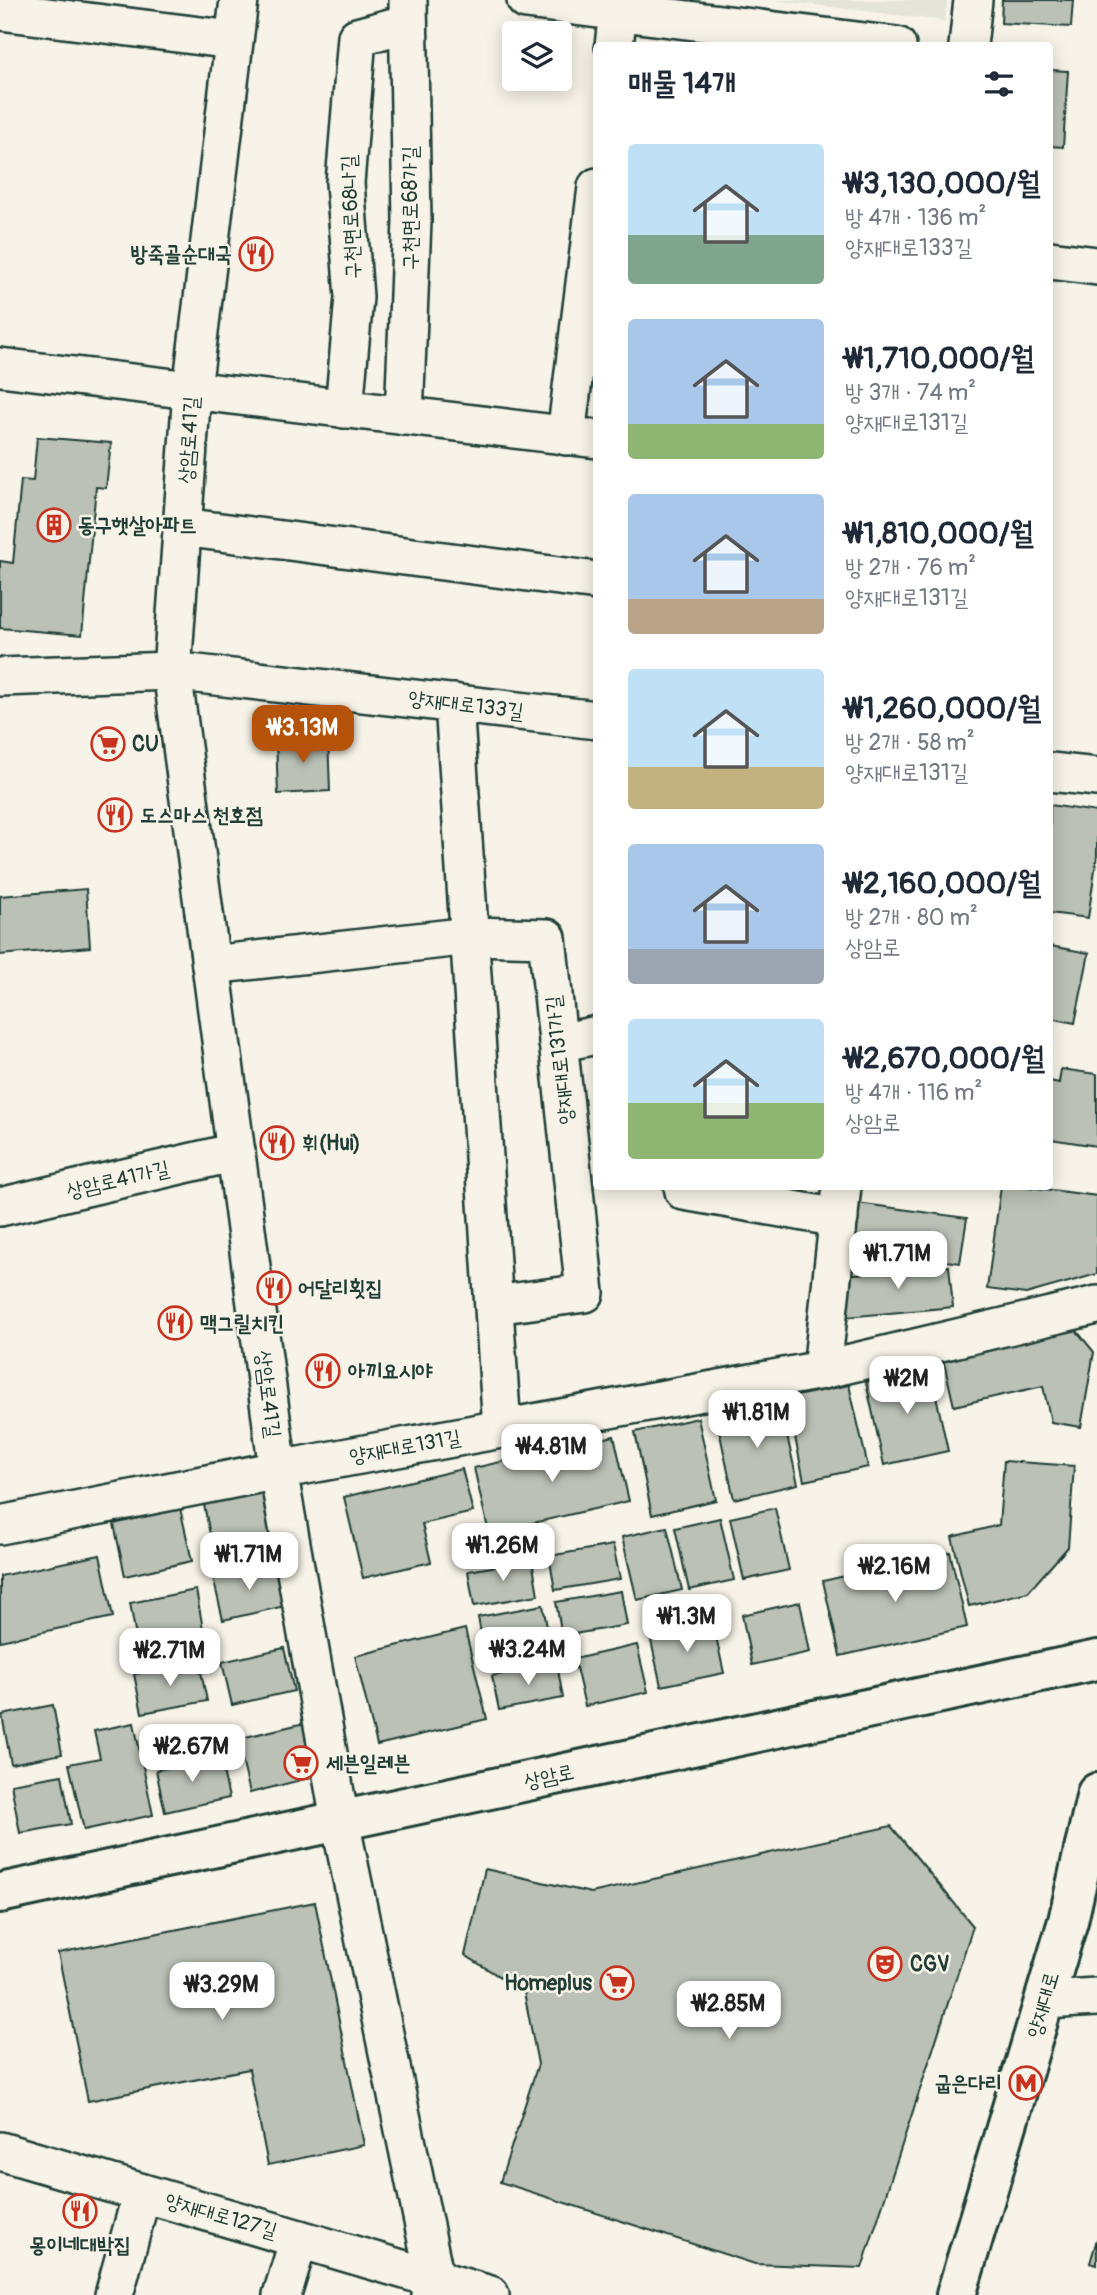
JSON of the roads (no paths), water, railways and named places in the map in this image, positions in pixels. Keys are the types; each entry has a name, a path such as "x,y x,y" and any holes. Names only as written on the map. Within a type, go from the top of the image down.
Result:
{"street":[{"name":"상암로41길","path":"239,0 192,390 172,671 278,1470 340,1821 433,2287"},
{"path":"526,0 616,28 835,42"},
{"path":"968,42 973,0"},
{"path":"0,11 233,40"},
{"name":"구천면로68나길","path":"344,409 354,297 345,183 357,37 408,11"},
{"name":"구천면로68가길","path":"404,416 412,221 408,11"},
{"path":"0,367 582,438 593,254"},
{"path":"1053,260 1097,266"},
{"path":"182,527 593,580"},
{"name":"양재대로133길","path":"0,677 172,671 593,720"},
{"path":"454,703 502,1429"},
{"path":"1053,772 1097,777"},
{"path":"211,965 470,936"},
{"name":"양재대로131가길","path":"470,936 547,938 585,1293 494,1305"},
{"path":"558,1043 593,1036"},
{"name":"상암로41가길","path":"0,1207 236,1152"},
{"path":"684,1190 841,1202 822,1370"},
{"name":"양재대로131길","path":"0,1525 278,1470 822,1370 1097,1306"},
{"name":"상암로","path":"0,1893 1097,1660"},
{"name":"양재대로","path":"956,2295 1068,1921 1097,1793"},
{"path":"1045,2000 1097,1997"},
{"name":"양재대로127길","path":"0,2151 299,2239 433,2287 490,2295"},
{"name":"양재대로127길","path":"114,2295 142,2193"},
{"name":"양재대로127길","path":"282,2295 299,2239"}],"place":[{"name":"방죽골순대국","path":"256,254"},
{"name":"동구햇살아파트","path":"54,525"},
{"name":"CU","path":"108,744"},
{"name":"도스마스 천호점","path":"115,815"},
{"name":"휘(Hui)","path":"277,1143"},
{"name":"어달리횟집","path":"274,1288"},
{"name":"맥그릴치킨","path":"175,1323"},
{"name":"아끼요시야","path":"323,1371"},
{"name":"세븐일레븐","path":"301,1763"},
{"name":"CGV","path":"885,1964"},
{"name":"Homeplus","path":"617,1983"},
{"name":"굽은다리","path":"1026,2083"},
{"name":"몽이네대박집","path":"80,2211"}]}
